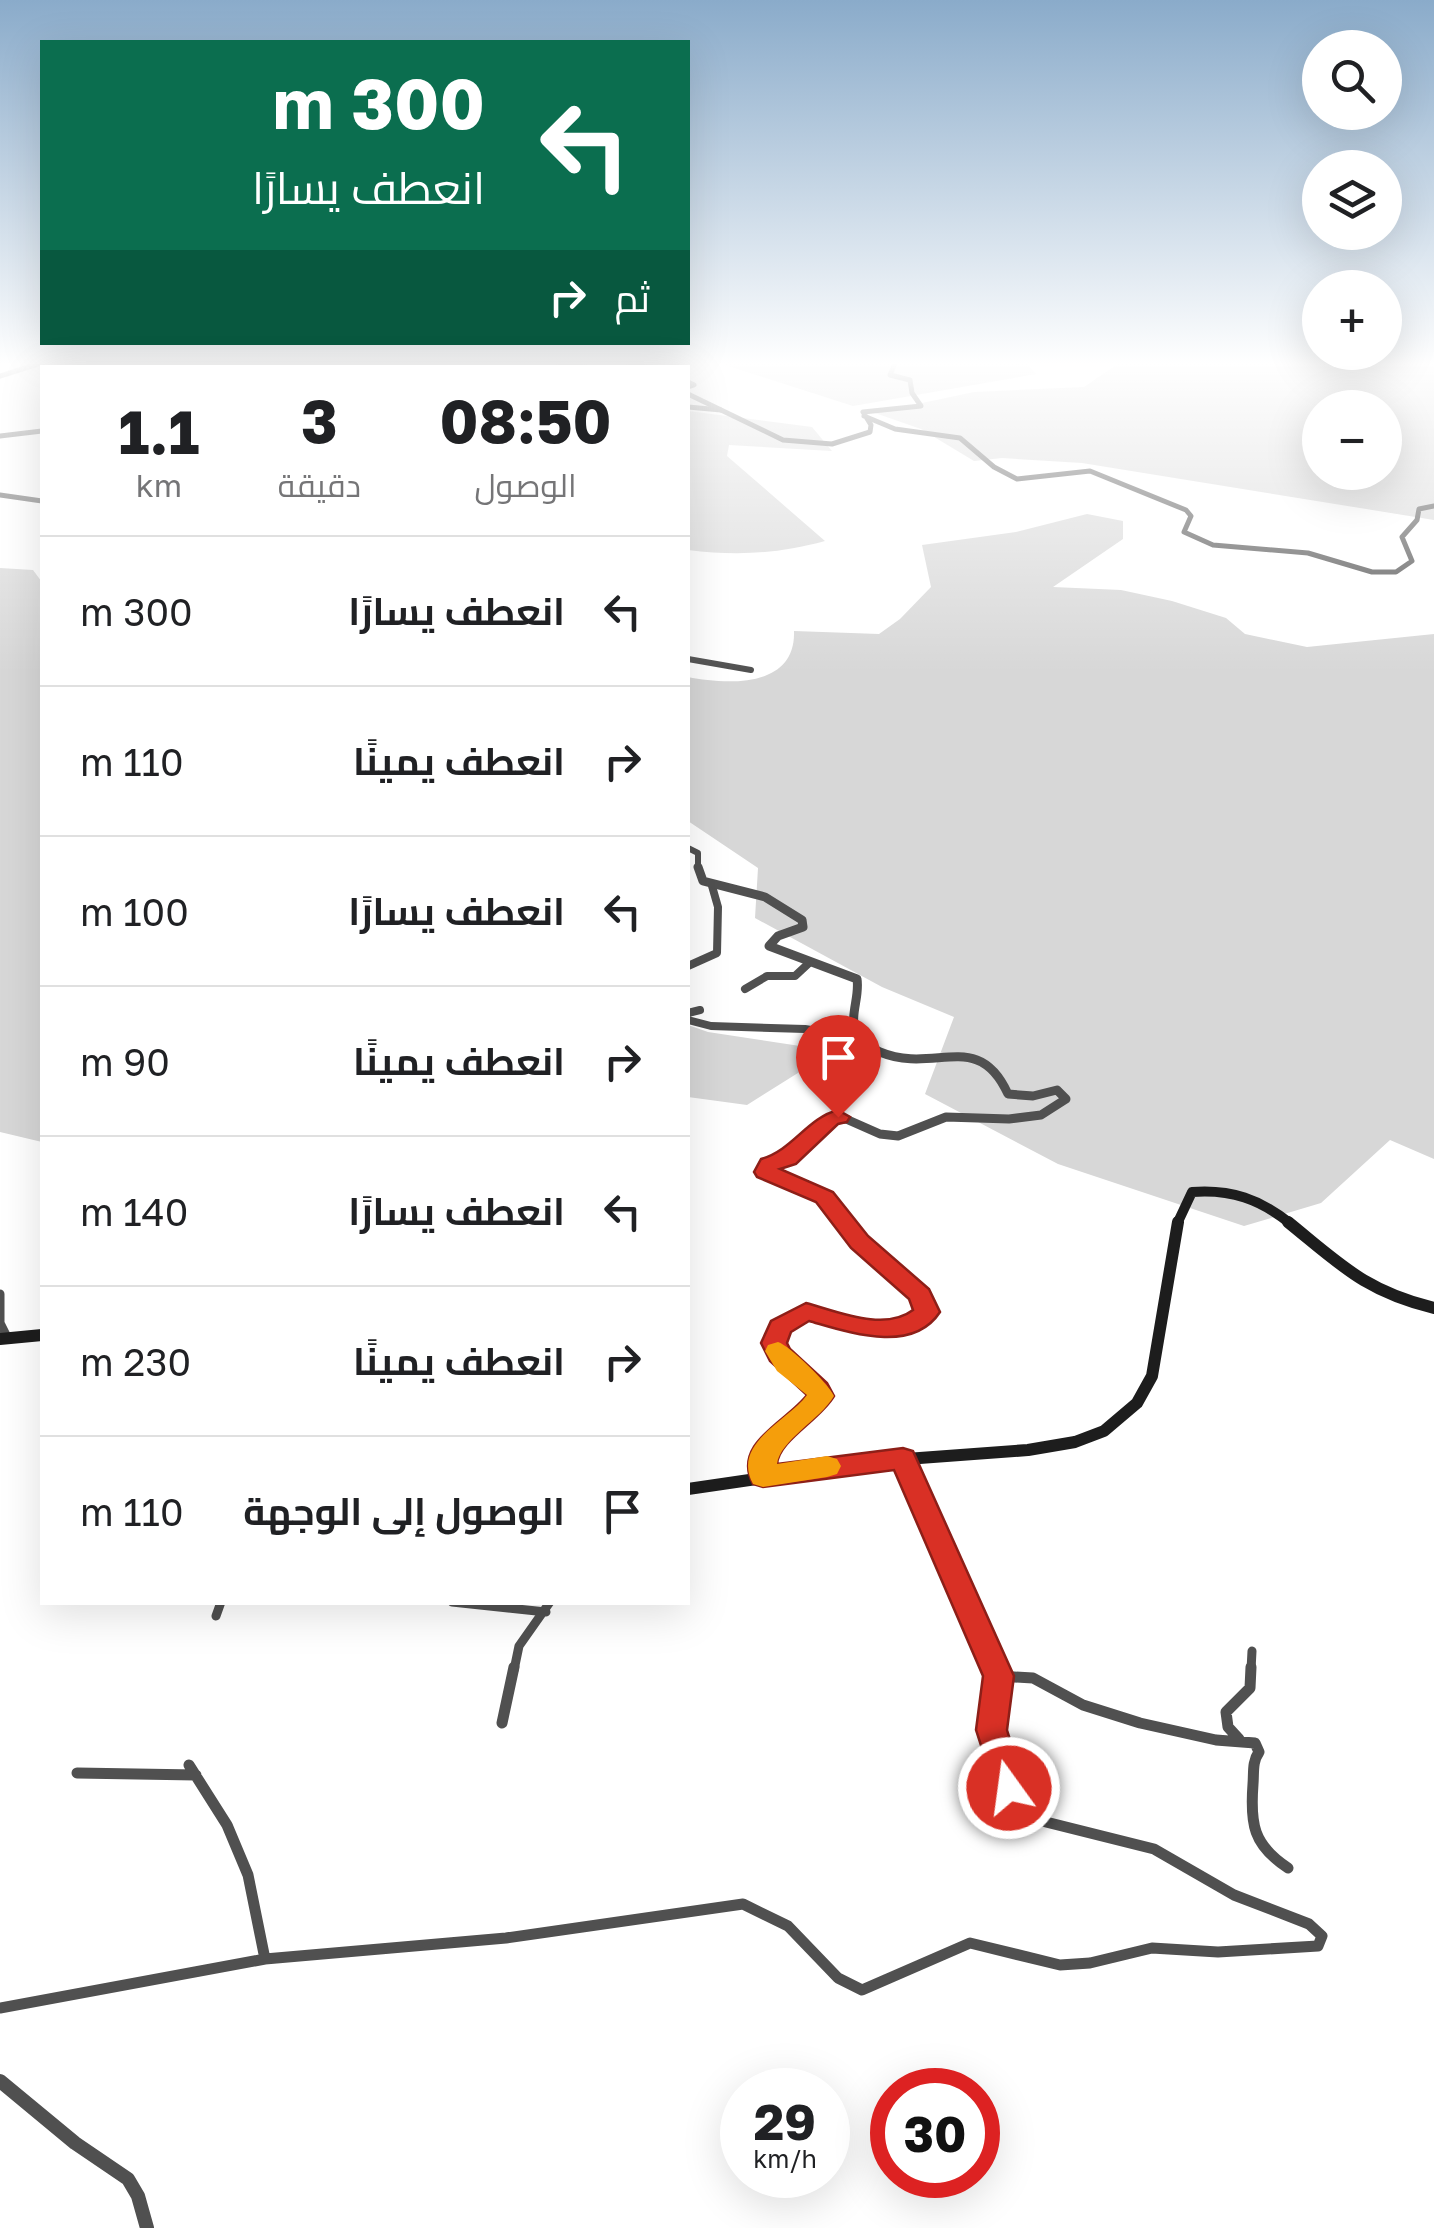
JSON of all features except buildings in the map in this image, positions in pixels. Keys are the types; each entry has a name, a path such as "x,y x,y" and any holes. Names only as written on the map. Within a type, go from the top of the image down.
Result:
{"main road":[{"path":"690,1489 903,1458 1077,1441 1099,1434 1125,1416 1150,1383 1177,1225 1184,1199 1192,1192 1222,1191 1262,1205 1298,1227 1359,1280 1381,1292 1434,1308"},
{"path":"4,1338 40,1335"}],"street":[{"path":"992,465 1016,480 1094,472 1110,482 1186,510 1191,516 1184,532 1202,541 1264,553 1311,554 1384,573 1402,570 1412,561 1402,537 1417,520 1419,509 1434,506"},
{"path":"0,495 40,501"},
{"path":"690,659 752,670"},
{"path":"690,849 698,852 698,873 712,886 764,897 792,911 803,926 778,936 770,946 809,964 848,975 860,984 853,1006 858,1038"},
{"path":"690,965 714,957 718,947 718,907 712,886"},
{"path":"745,989 768,976 796,976 809,964"},
{"path":"690,1016 700,1010"},
{"path":"690,1018 718,1028 753,1025 838,1032 907,1064 960,1056 979,1058 1001,1076 1008,1094 1033,1096 1057,1090 1066,1100 1050,1114 1017,1118 946,1117 904,1136 877,1133 857,1121 838,1117 788,1159 766,1168 769,1175 824,1197 860,1242 920,1295 927,1312 916,1322 885,1328 863,1328 806,1312 780,1327 774,1343 779,1354 820,1396 809,1411 771,1442 763,1458 763,1476"},
{"path":"0,1294 4,1338"},
{"path":"0,2008 265,1959 506,1938 743,1904 792,1930 842,1982 862,1990 970,1943 1060,1965 1090,1963 1152,1948 1218,1952 1321,1943 1322,1936 1309,1924 1234,1895 1154,1849 1046,1822 1021,1808 1009,1788 992,1730 998,1676 903,1458"},
{"path":"216,1616 220,1605"},
{"path":"510,1605 548,1607"},
{"path":"502,1724 520,1646 548,1607"},
{"path":"1239,1739 1228,1726 1226,1712 1250,1688 1252,1651"},
{"path":"998,1676 1032,1678 1083,1705 1140,1723 1216,1740 1239,1739 1256,1744 1259,1752 1254,1759 1252,1836 1262,1853 1288,1868"},
{"path":"77,1773 193,1770 227,1824 248,1874 265,1959"},
{"path":"0,2081 76,2143 128,2179 138,2196 146,2228"}],"shaded area":[{"path":"690,465 737,465 825,541 757,553 690,550"},
{"path":"1094,465 1302,465 1302,490 1402,490 1402,465 1434,465 1434,520"},
{"path":"1087,514 1123,521 1123,539 1053,587 1121,590 1172,601 1226,618 1245,634 1307,647 1434,634 1434,1159 1390,1140 1321,1203 1244,1226 1058,1164 925,1094 954,1017 882,987 755,918 758,868 690,822 690,677 740,681 772,673 792,650 794,631 879,634 931,587 922,545 1016,532"},
{"path":"0,568 33,570 40,579 40,1142 0,1132"},
{"path":"690,1026 708,1032 833,1051 747,1105 690,1097"}],"slow traffic":[{"path":"778,1351 786,1364 820,1396 818,1403 766,1448 763,1476 827,1466"}],"route":[{"path":"838,1117 788,1159 770,1164 766,1172 824,1197 844,1226 920,1295 927,1312 905,1326 863,1328 806,1312 780,1327 774,1343 779,1354 820,1396 818,1403 766,1448 763,1476 903,1458 998,1676 992,1730 1009,1788"}]}
